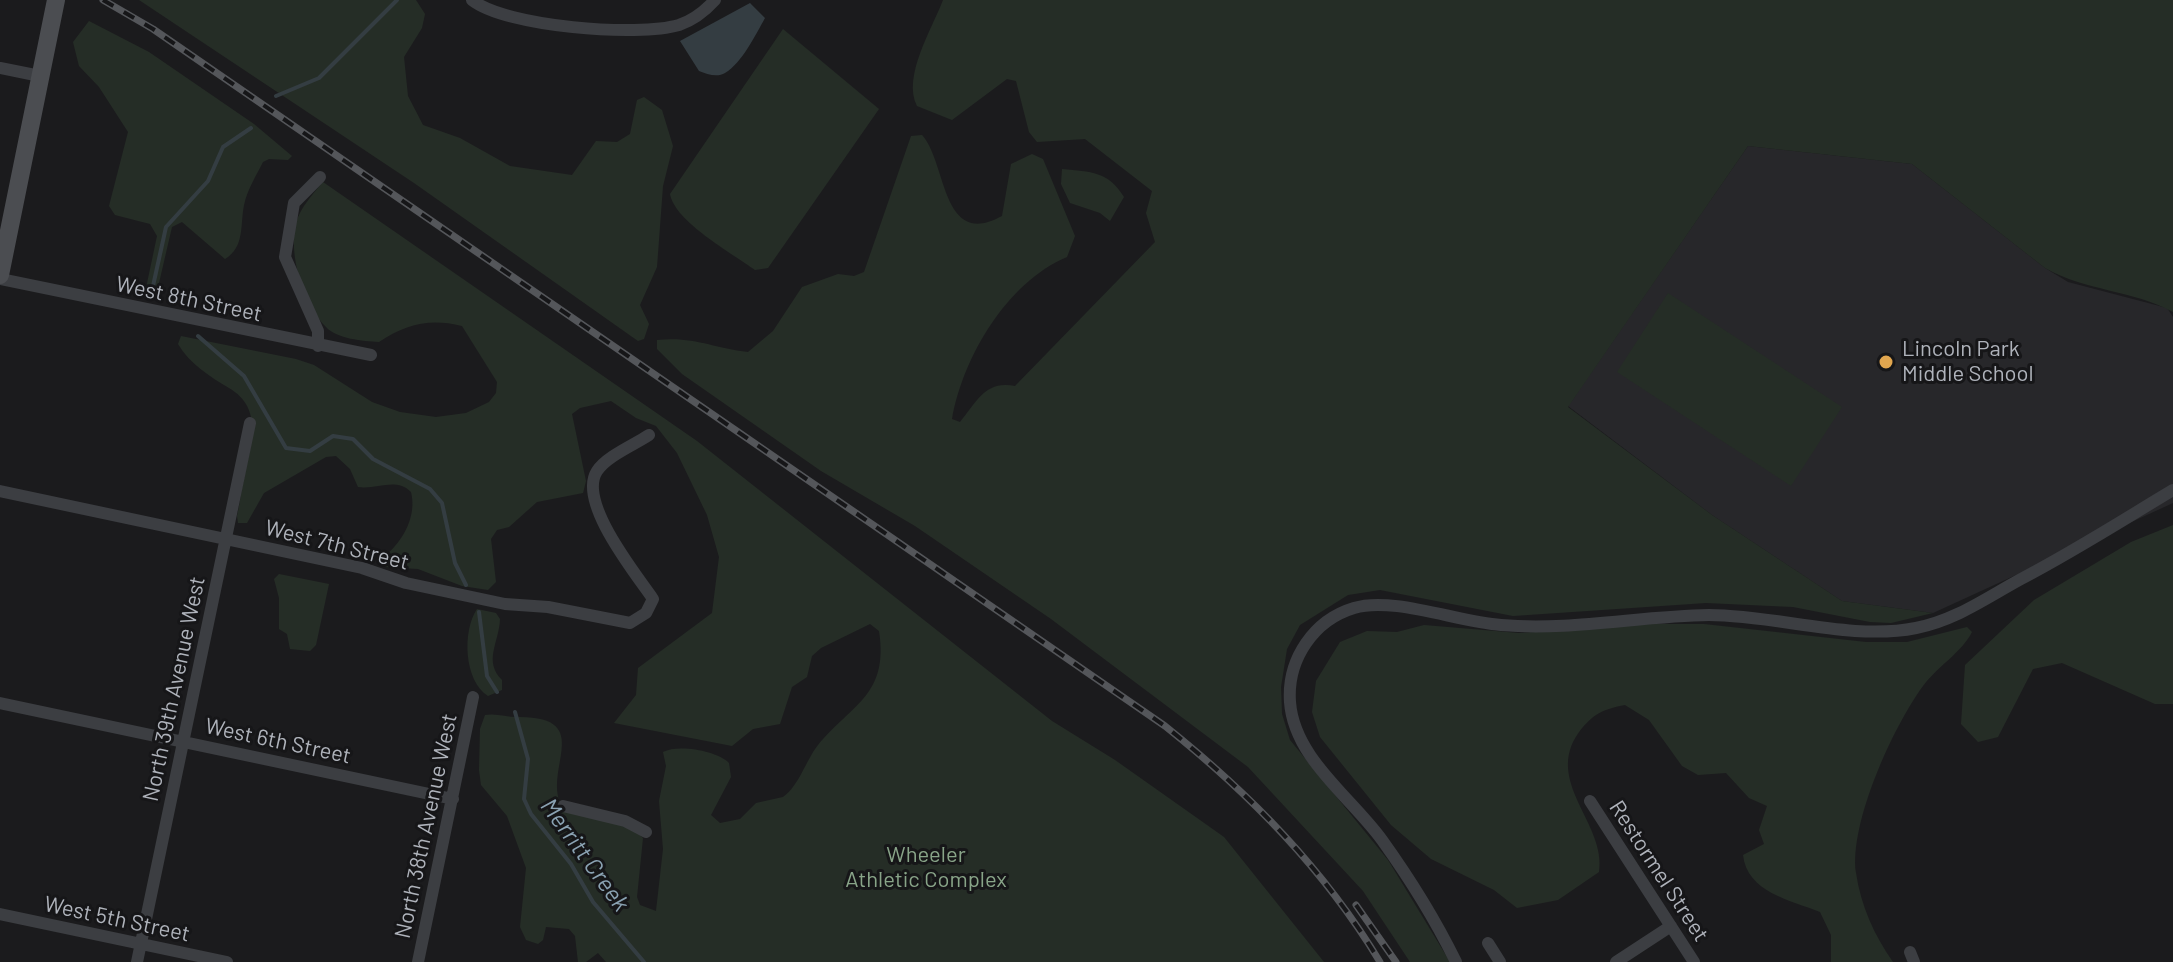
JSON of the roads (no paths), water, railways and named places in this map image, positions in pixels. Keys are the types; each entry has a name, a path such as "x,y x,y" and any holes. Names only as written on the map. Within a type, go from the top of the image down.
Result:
{"main road":[{"path":"0,277 56,0"}],"street":[{"path":"472,0 488,9 539,23 648,29 687,22 715,0"},
{"path":"0,68 40,76"},
{"path":"318,346 318,331 311,311 285,257 294,203 320,177"},
{"name":"West 8th Street","path":"0,277 371,355"},
{"name":"North 39th Avenue West","path":"137,962 250,423"},
{"name":"West 7th Street","path":"0,491 226,538 505,604 548,607 622,623 640,618 653,606 653,599 611,536 594,492 600,467 649,435"},
{"path":"1456,962 1390,852 1307,751 1295,728 1290,701 1292,673 1306,644 1325,620 1355,608 1388,603 1452,619 1512,626 1709,615 1870,631 1915,628 1959,615 2173,490"},
{"name":"North 38th Avenue West","path":"418,962 473,697"},
{"name":"West 6th Street","path":"0,703 453,799"},
{"name":"Restormel Street","path":"1590,801 1694,962"},
{"path":"563,806 625,821 646,832"},
{"name":"West 5th Street","path":"0,914 227,962"},
{"path":"1616,962 1671,926"},
{"path":"1488,943 1500,962"}],"waterway":[{"name":"Merritt Creek","path":"276,96 319,78 397,0"},
{"name":"Merritt Creek","path":"153,286 166,227 208,181 223,147 251,128"},
{"name":"Merritt Creek","path":"198,336 244,376 286,448 310,451 333,436 353,439 373,459 430,489 442,503 455,563 466,585"},
{"name":"Merritt Creek","path":"479,612 487,676 497,692"},
{"name":"Merritt Creek","path":"515,712 528,759 524,799 531,814 571,864 593,902 644,962"}],"railway":[{"path":"103,0 153,29 1165,726 1227,778 1310,864 1380,962"},
{"path":"1356,905 1396,962"}],"place":[{"name":"Lincoln Park Middle School","path":"1886,362"}],"park label":[{"name":"Wheeler Athletic Complex","path":"926,868"}]}
